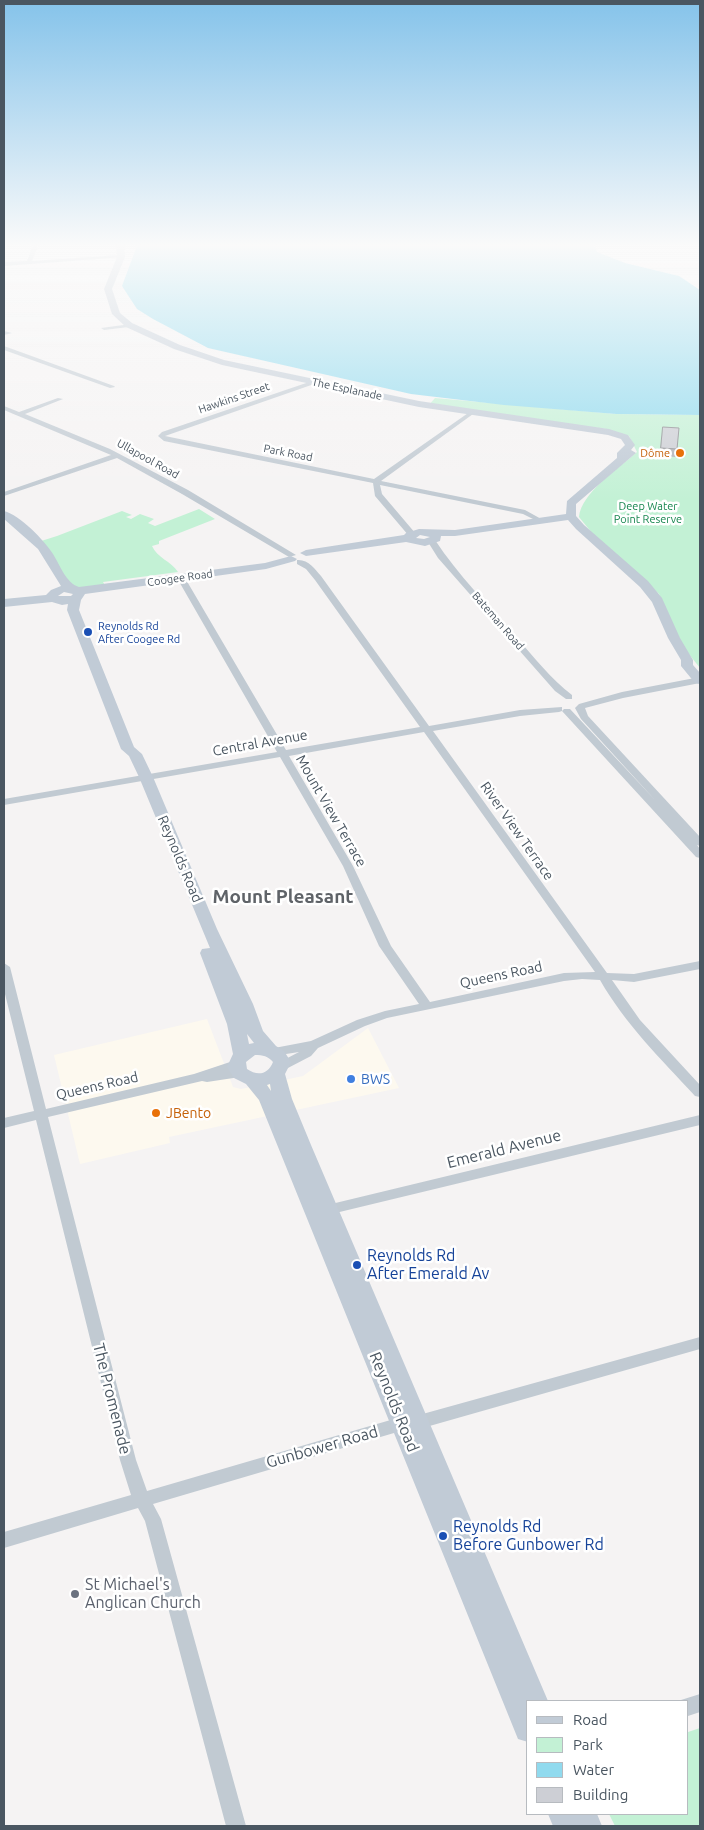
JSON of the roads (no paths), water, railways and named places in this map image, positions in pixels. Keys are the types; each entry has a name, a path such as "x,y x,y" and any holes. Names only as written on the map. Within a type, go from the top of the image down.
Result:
{"street":[{"name":"The Esplanade","path":"136,328 177,347 206,357 315,382 471,413 574,426 626,437 630,444 622,453 622,459 572,503 571,516"},
{"path":"4,348 112,387"},
{"name":"Hawkins Street","path":"161,436 164,433 315,382"},
{"path":"20,414 60,399"},
{"name":"Ullapool Road","path":"4,408 117,455 301,557"},
{"path":"381,484 406,461 471,413"},
{"name":"Park Road","path":"161,436 164,439 525,512 539,520"},
{"path":"4,494 117,455"},
{"name":"Bateman Road","path":"381,484 385,495 396,509 555,694 559,706 700,855"},
{"name":"Reynolds Road","path":"4,514 38,542 52,560 128,750 127,756 141,778 237,1005 275,1061 283,1099 321,1211"},
{"path":"571,516 580,527 644,584 658,601 674,638 687,660 700,672"},
{"name":"Coogee Road","path":"4,604 266,566 332,550 571,516"},
{"name":"Bateman Road","path":"422,538 448,564 558,688 577,703 584,717 700,843"},
{"name":"River View Terrace","path":"301,557 427,728 603,975 612,992 637,1025 700,1093"},
{"name":"Mount View Terrace","path":"181,578 348,866 386,946 427,1006"},
{"path":"687,660 687,666 700,680"},
{"path":"559,706 700,680"},
{"path":"559,706 577,703"},
{"name":"Central Avenue","path":"4,802 559,706"},
{"name":"Queens Road","path":"275,1061 307,1053 314,1045 360,1023 427,1006 564,977 603,975 626,978 649,976 700,965"},
{"name":"The Promenade","path":"4,967 128,1460 141,1499 153,1519 236,1826"},
{"name":"Reynolds Road","path":"237,1005 236,1024 243,1068 267,1098 321,1211 458,1537 526,1724"},
{"path":"254,1049 275,1061 265,1079 243,1068 254,1049"},
{"name":"Queens Road","path":"4,1123 243,1068"},
{"name":"Emerald Avenue","path":"321,1211 700,1120"},
{"name":"Gunbower Road","path":"4,1540 141,1499 700,1344"},
{"name":"Reynolds Road","path":"458,1537 535,1700"}],"water":[{"path":"171,328 700,328 700,415 616,414 504,405 411,394 208,348"}],"place":[{"name":"Dôme","path":"680,453"},
{"name":"Reynolds Rd After Coogee Rd","path":"88,632"},
{"name":"BWS","path":"351,1079"},
{"name":"JBento","path":"156,1113"},
{"name":"Reynolds Rd After Emerald Av","path":"357,1265"},
{"name":"Reynolds Rd Before Gunbower Rd","path":"443,1536"},
{"name":"St Michael's Anglican Church","path":"75,1594"}],"district":[{"name":"Mount Pleasant","path":"283,897"}],"park label":[{"name":"Deep Water Point Reserve","path":"648,512"}]}
